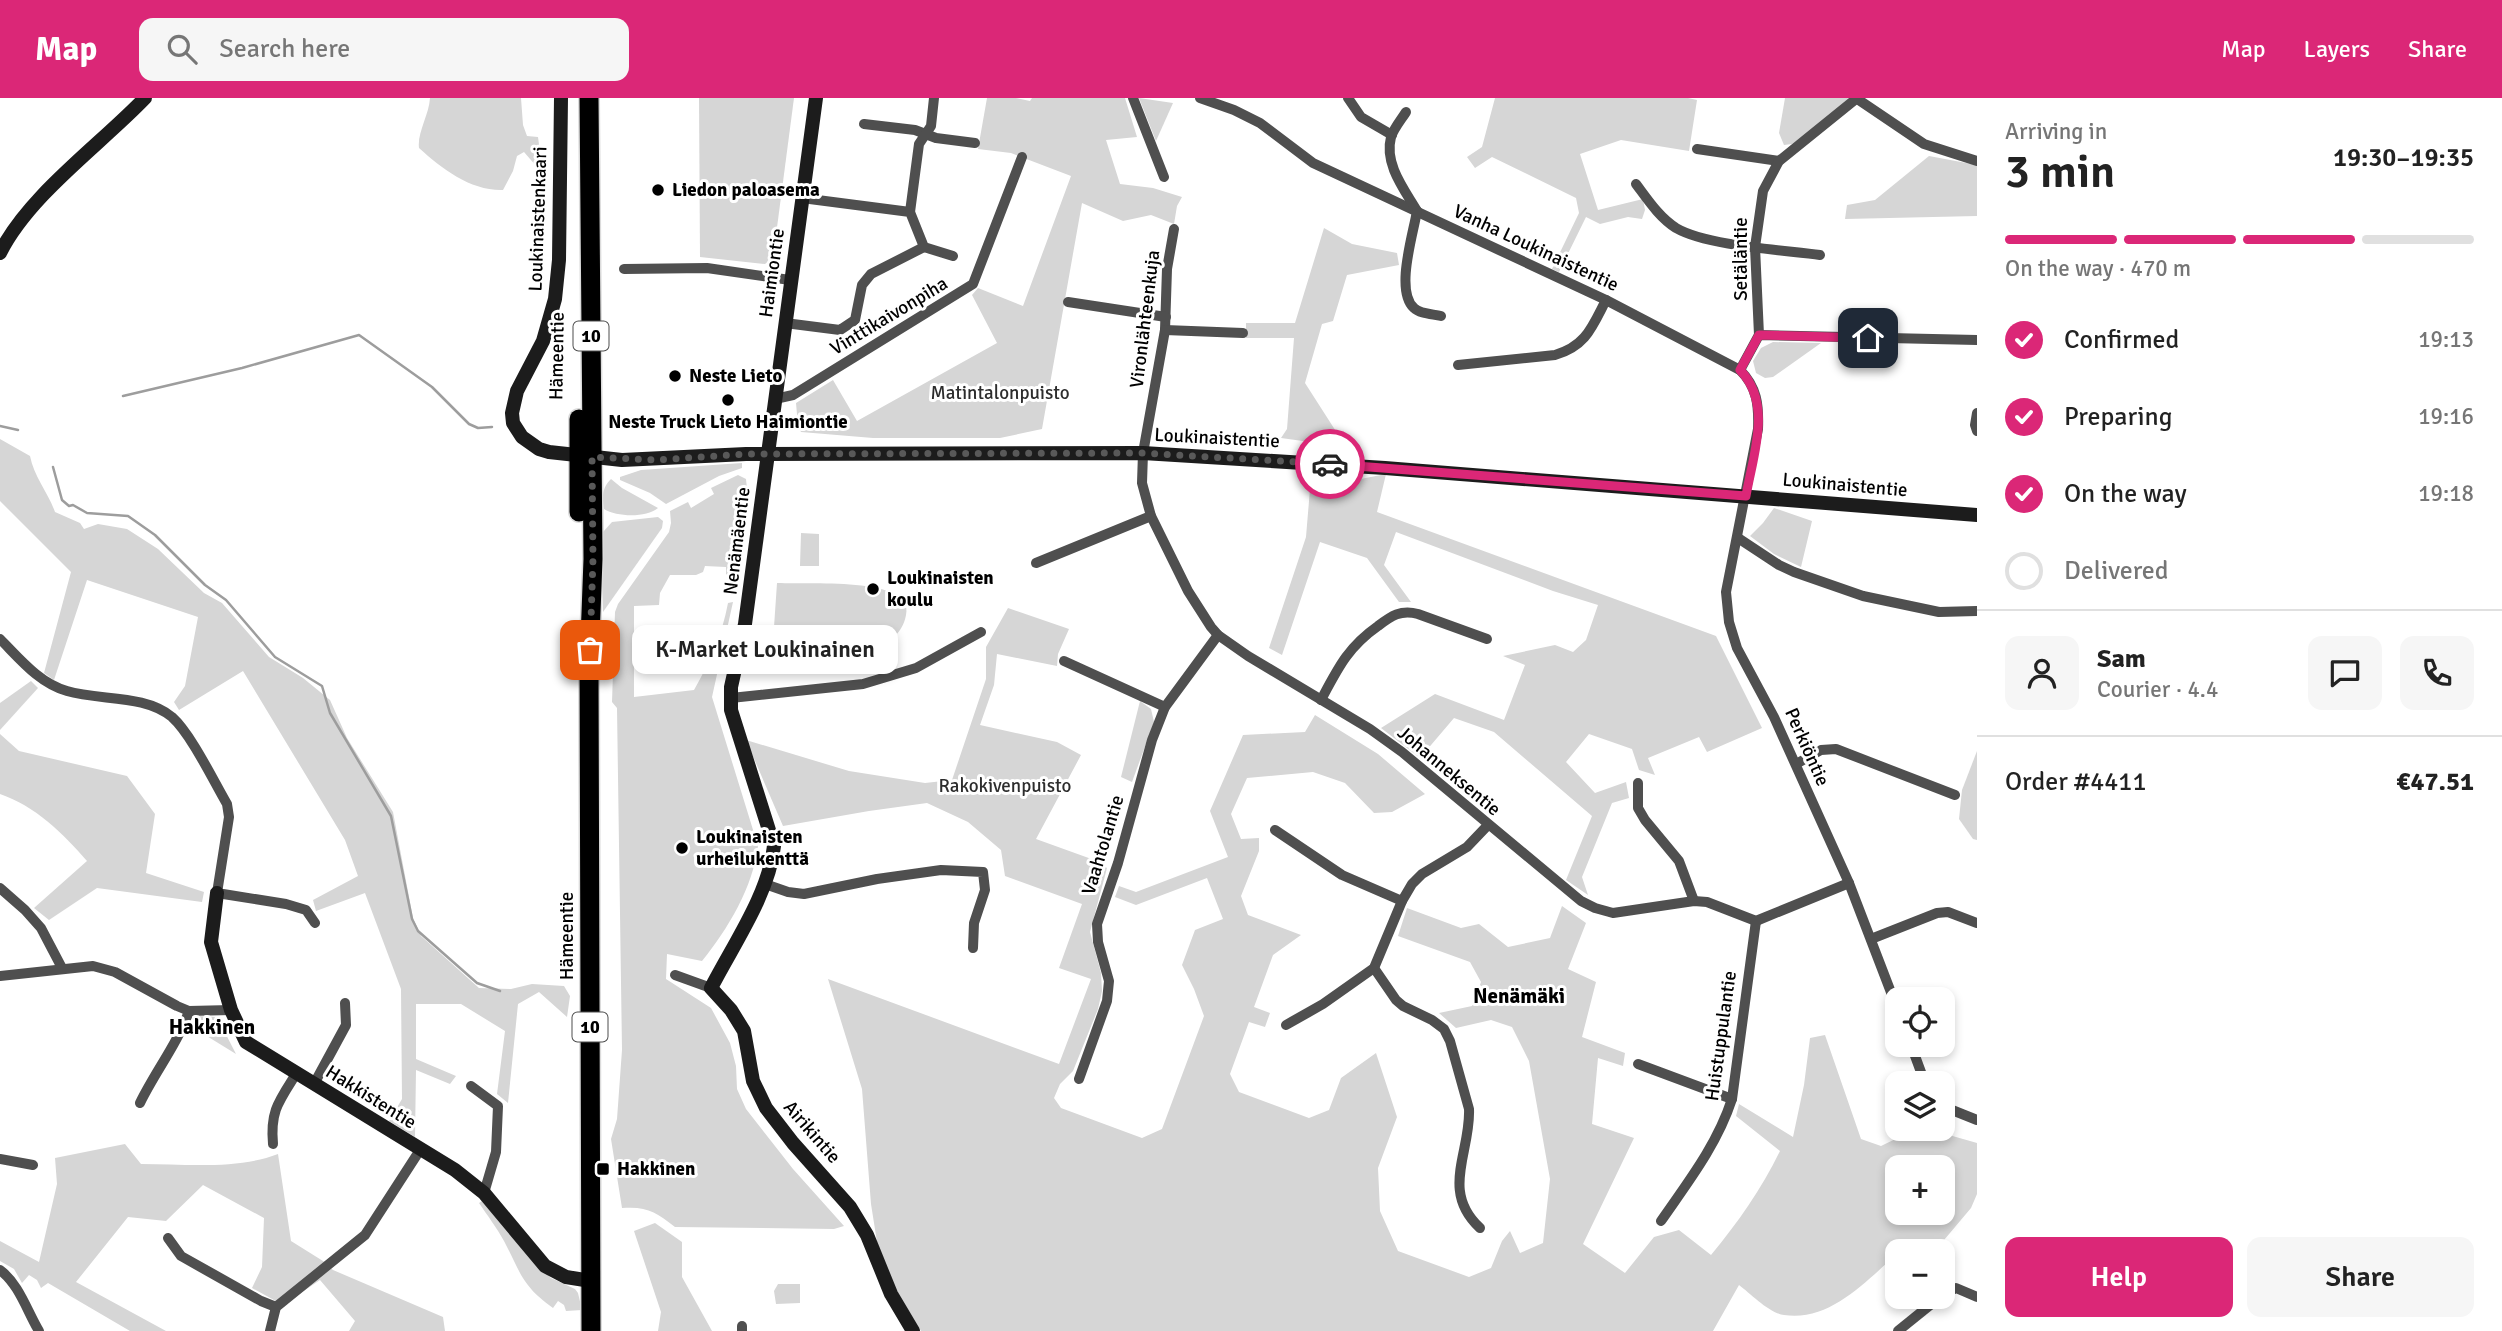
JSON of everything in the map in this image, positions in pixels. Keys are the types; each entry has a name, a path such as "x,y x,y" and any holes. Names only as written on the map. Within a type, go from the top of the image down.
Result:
{"highway":[{"name":"Hämeentie","path":"589,98 589,215 583,247 583,626 589,666 591,1331"}],"street":[{"path":"0,253 24,217 51,187 114,131 145,98"},
{"name":"Loukinaistenkaari","path":"561,98 559,260 555,299 543,341 517,391 512,413 517,432 530,444 549,452 585,456"},
{"name":"Haimiontie","path":"768,454 816,98"},
{"path":"924,247 910,212 919,144 931,126 934,98"},
{"path":"1133,98 1164,177"},
{"name":"Vanha Loukinaistentie","path":"1200,98 1260,123 1313,163 1606,300 1740,370"},
{"path":"1348,98 1362,117 1392,135"},
{"path":"1856,98 1924,144 1977,161"},
{"name":"Setäläntie","path":"1759,335 1755,247 1763,191 1779,162 1856,98"},
{"path":"1406,112 1392,135 1390,150 1396,175 1417,211 1404,286 1407,299 1416,310 1441,316"},
{"path":"864,124 915,130 925,135 975,143"},
{"path":"1697,149 1779,162"},
{"name":"Vinttikaivonpiha","path":"775,399 793,396 972,284 1022,157"},
{"path":"1636,184 1652,206 1678,229 1755,247 1820,255"},
{"path":"802,198 910,212"},
{"name":"Vironlähteenkuja","path":"1143,453 1166,330 1167,269 1174,229"},
{"path":"785,323 840,330 855,320 862,285 871,275 924,247 953,256"},
{"path":"624,269 707,268 790,280"},
{"path":"1458,365 1555,355 1568,351 1587,335 1606,300"},
{"path":"1068,302 1166,317"},
{"path":"1166,330 1243,333"},
{"path":"1746,496 1759,408 1749,380 1740,370 1759,335 1977,340"},
{"path":"1977,413 1977,430"},
{"name":"Loukinaistentie","path":"585,456 657,460 768,454 1143,453 1385,468 1977,515"},
{"name":"Johanneksentie","path":"1143,453 1142,483 1151,516 1188,591 1218,635 1370,729 1402,752 1571,893 1604,912 1638,911 1694,901 1707,902 1756,921"},
{"name":"Nenämäentie","path":"710,988 765,884 772,865 774,846 730,698 745,624 768,454"},
{"name":"Perkiöntie","path":"1746,496 1726,592 1729,622 1737,648 1774,717 1849,883 1889,987"},
{"path":"1036,563 1151,516"},
{"path":"1738,538 1786,569 1863,596 1939,612 1977,611"},
{"path":"1321,700 1350,649 1365,634 1398,613 1408,611 1487,639"},
{"path":"730,698 863,684 916,668 981,632"},
{"name":"Vaahtolantie","path":"1079,1079 1107,1002 1109,981 1098,942 1097,924 1118,863 1152,740 1165,707 1218,635"},
{"path":"0,639 43,681 66,691 156,708 172,717 183,729 227,804 229,817 217,893 286,904 306,910 315,923"},
{"path":"1064,661 1165,707"},
{"path":"1796,764 1821,750 1836,749 1955,795"},
{"path":"1638,783 1638,808 1679,861 1694,901"},
{"path":"1286,1025 1323,1004 1374,968 1402,901 1412,884 1422,874 1467,847 1488,825"},
{"path":"1275,831 1342,875 1402,901"},
{"path":"765,884 804,894 877,878 941,870 983,872 985,890 974,923 973,948"},
{"path":"1756,921 1849,883"},
{"path":"0,888 41,928 62,968"},
{"name":"Hakkistentie","path":"217,893 211,942 231,1010 246,1042 455,1170 484,1193 545,1266 566,1277 591,1281"},
{"path":"1871,939 1937,913 1948,912 1977,923"},
{"name":"Huistuppulantie","path":"1661,1221 1706,1156 1724,1122 1732,1099 1756,921"},
{"path":"0,976 93,966 115,972 189,1011 231,1010"},
{"path":"1374,968 1396,1000 1438,1024 1450,1041 1470,1120 1460,1165 1461,1192 1469,1217 1480,1227"},
{"name":"Airikintie","path":"675,975 710,988 732,1010 744,1031 753,1081 766,1108 793,1143 850,1206 867,1235 891,1294 913,1331"},
{"path":"314,1084 346,1026 345,1003"},
{"path":"140,1103 185,1024 189,1011"},
{"path":"1638,1064 1732,1099"},
{"path":"273,1144 271,1122 277,1105 296,1074"},
{"path":"471,1086 499,1106 496,1152 484,1193"},
{"path":"1955,1111 1977,1120"},
{"path":"270,1331 276,1307 365,1235 420,1150"},
{"path":"0,1158 33,1165"},
{"path":"168,1238 181,1256 276,1307"},
{"path":"0,1270 15,1284 39,1331"},
{"path":"1955,1289 1977,1297"},
{"path":"1898,1331 1925,1309"}],"green space":[{"path":"430,98 521,98 523,125 527,136 538,137 543,174 524,152 517,156 503,190 468,183 447,171 419,148"},
{"path":"699,98 794,98 773,258 765,264 700,257"},
{"name":"Matintalonpuisto","path":"987,98 1030,101 1032,98 1125,98 1137,137 1106,140 1120,184 1153,188 1182,197 1177,206 1174,224 1151,215 1123,221 1082,203 1042,429 1000,438 873,438 801,432 796,403 833,380 857,421 997,343 972,295 978,288 1023,306 1071,176 1011,153 978,149"},
{"path":"1139,98 1173,103 1156,141"},
{"path":"1495,98 1697,100 1689,151 1621,140 1580,154 1598,210 1643,199 1645,210 1642,219 1628,217 1600,224 1586,217 1559,272 1552,269 1579,213 1576,198 1492,157 1475,168 1467,157 1482,147"},
{"path":"1785,98 1849,98 1842,108 1792,144 1784,145 1779,133"},
{"path":"1929,156 1977,165 1977,216 1845,219 1847,205 1875,200"},
{"path":"1324,228 1352,244 1397,253 1399,265 1347,275 1333,321 1322,324 1305,383 1346,447 1281,438 1287,429 1294,338 1246,338 1246,323 1295,323"},
{"path":"1773,342 1821,343 1773,377 1765,378 1756,373 1753,361 1761,348"},
{"path":"0,439 30,456 55,512 80,523 84,529 98,524 127,529 158,549 204,593 222,603 269,657 303,678 330,700 347,738 393,812 413,918 421,936 479,988 511,989 532,984 564,986 570,996 567,1017 539,992 518,1004 508,1103 497,1094 505,1031 461,1004 416,1004 416,1059 456,1076 450,1084 416,1070 415,1137 389,1121 402,1099 401,989 365,893 316,911 313,900 358,876 345,840 243,671 179,710 174,702 185,686 198,617 87,580 54,680 44,673 71,572 0,501"},
{"path":"742,463 742,468 719,476 666,504 650,493 620,480 620,477 641,470"},
{"path":"1386,474 1377,512 1716,636 1762,728 1707,752 1699,737 1648,758 1655,775 1639,770 1632,749 1589,734 1566,762 1595,793 1626,782 1629,798 1612,803 1582,877 1588,895 1566,880 1592,816 1494,732 1454,718 1420,758 1381,728 1435,694 1504,720 1525,665 1503,656 1555,645 1573,652 1586,640 1598,605 1553,591 1396,532 1384,565 1411,602 1399,602 1367,558 1320,542 1282,655 1269,648 1306,537 1310,489"},
{"path":"738,475 746,479 747,489 737,575 729,577 726,567 705,566 703,572 696,575 670,575 660,593 659,605 634,606 634,697 694,690 715,648 728,603 733,602 712,697 758,846 745,892 721,935 702,961 667,954 666,979 711,1008 730,1043 736,1066 737,1089 746,1109 793,1169 844,1226 834,1229 675,1227 651,1211 622,1208 611,1139 617,1119 622,1050 617,708 612,702 615,612 669,532 670,511 688,502 691,508 714,494 711,488"},
{"path":"611,479 658,508 646,514 631,515 616,514 604,509 603,492"},
{"path":"1774,508 1812,521 1801,567 1774,554 1750,536"},
{"path":"658,517 663,521 662,528 603,612 603,532 612,522"},
{"path":"801,533 819,534 819,566 800,566"},
{"path":"777,583 838,584 883,590 903,600 906,615 899,631 888,642 872,649 833,656 778,656 774,627"},
{"name":"Rakokivenpuisto","path":"1008,608 1069,629 1058,654 1057,666 997,654 994,685 980,725 1057,742 1081,755 1036,839 1097,861 1107,868 1090,932 1101,973 1102,991 1098,1009 1073,1071 1060,1084 1054,1098 1061,1108 1142,1138 1162,1129 1204,1016 1182,965 1195,930 1223,919 1207,878 1136,905 1115,897 1119,886 1136,892 1228,857 1210,811 1243,735 1305,732 1315,715 1378,754 1425,794 1392,812 1374,813 1345,783 1313,772 1247,778 1231,814 1241,839 1259,838 1259,851 1241,896 1248,915 1301,935 1273,955 1254,1007 1270,1013 1265,1027 1249,1022 1230,1074 1239,1092 1309,1118 1329,1110 1341,1078 1376,1053 1397,1117 1378,1168 1380,1211 1398,1251 1469,1277 1491,1268 1502,1241 1510,1231 1520,1253 1543,1243 1550,1179 1529,1061 1512,1027 1491,1020 1456,1028 1439,1013 1472,1006 1481,982 1470,962 1398,936 1407,908 1461,928 1479,924 1508,947 1550,938 1562,906 1586,923 1568,969 1596,982 1582,1037 1625,1053 1623,1066 1598,1058 1592,1124 1634,1138 1583,1244 1625,1273 1654,1237 1679,1230 1711,1255 1748,1205 1780,1151 1736,1116 1739,1104 1793,1137 1810,1038 1825,1035 1861,1139 1881,1146 1891,1141 1955,1141 1955,1137 1977,1143 1977,1194 1971,1208 1945,1239 1885,1239 1885,1265 1846,1297 1817,1312 1801,1315 1778,1314 1739,1285 1713,1331 921,1331 896,1290 877,1242 871,1204 862,1089 828,979 1059,1064 1091,979 1059,968 1082,904 1005,876 1001,850 968,822 927,803 783,826 746,740 849,771 925,783 952,780 986,679 986,647"},
{"path":"31,681 38,688 0,730 0,703"},
{"path":"1140,701 1151,709 1154,722 1132,782 1121,777"},
{"path":"0,734 19,751 127,776 155,814 146,873 204,892 202,902 97,888 49,920 34,908 87,861 37,813 0,794"},
{"path":"1977,751 1977,840 1973,839 1959,819 1962,790"},
{"path":"198,1016 217,1017 236,1054 197,1030 187,1035 185,1031 190,1022"},
{"path":"125,1144 141,1164 228,1164 278,1154 291,1241 333,1270 443,1317 445,1331 349,1331 355,1321 320,1280 283,1305 252,1288 262,1267 264,1218 203,1185 166,1221 128,1217 76,1282 166,1331 130,1331 48,1283 41,1288 37,1280 29,1275 22,1283 14,1269 0,1261 0,1241 39,1262 57,1184 55,1158"},
{"path":"482,1201 537,1265 551,1278 575,1289 582,1310 566,1311 564,1305 558,1301 553,1308 534,1292 479,1203"},
{"path":"655,1223 682,1242 682,1277 712,1331 658,1331 661,1312 634,1231"},
{"path":"778,1284 800,1284 800,1303 776,1304 774,1291"}],"waterway":[{"path":"123,396 242,368 359,335 432,387 469,424 478,428 492,427"},
{"path":"0,426 18,430"},
{"path":"53,467 62,500 69,506 73,505 87,513 128,516 155,535 205,585 226,600 275,657 322,686 330,713 391,816 412,919 418,931 477,983 500,991"}],"way so far":[{"path":"590,650 592,457 657,460 746,454 1143,453 1330,464"}],"place":[{"name":"Liedon paloasema","path":"658,190"},
{"name":"Neste Lieto","path":"675,376"},
{"name":"Neste Truck Lieto Haimiontie","path":"728,400"},
{"name":"Loukinaisten koulu","path":"873,589"},
{"name":"K-Market Loukinainen","path":"590,650"},
{"name":"Loukinaisten urheilukenttä","path":"682,848"},
{"name":"Hakkinen","path":"603,1169"}],"district":[{"name":"Nenämäki","path":"1519,996"},
{"name":"Hakkinen","path":"212,1027"}],"route":[{"path":"1330,464 1746,496 1759,408 1749,380 1740,370 1759,335 1868,338"}]}
